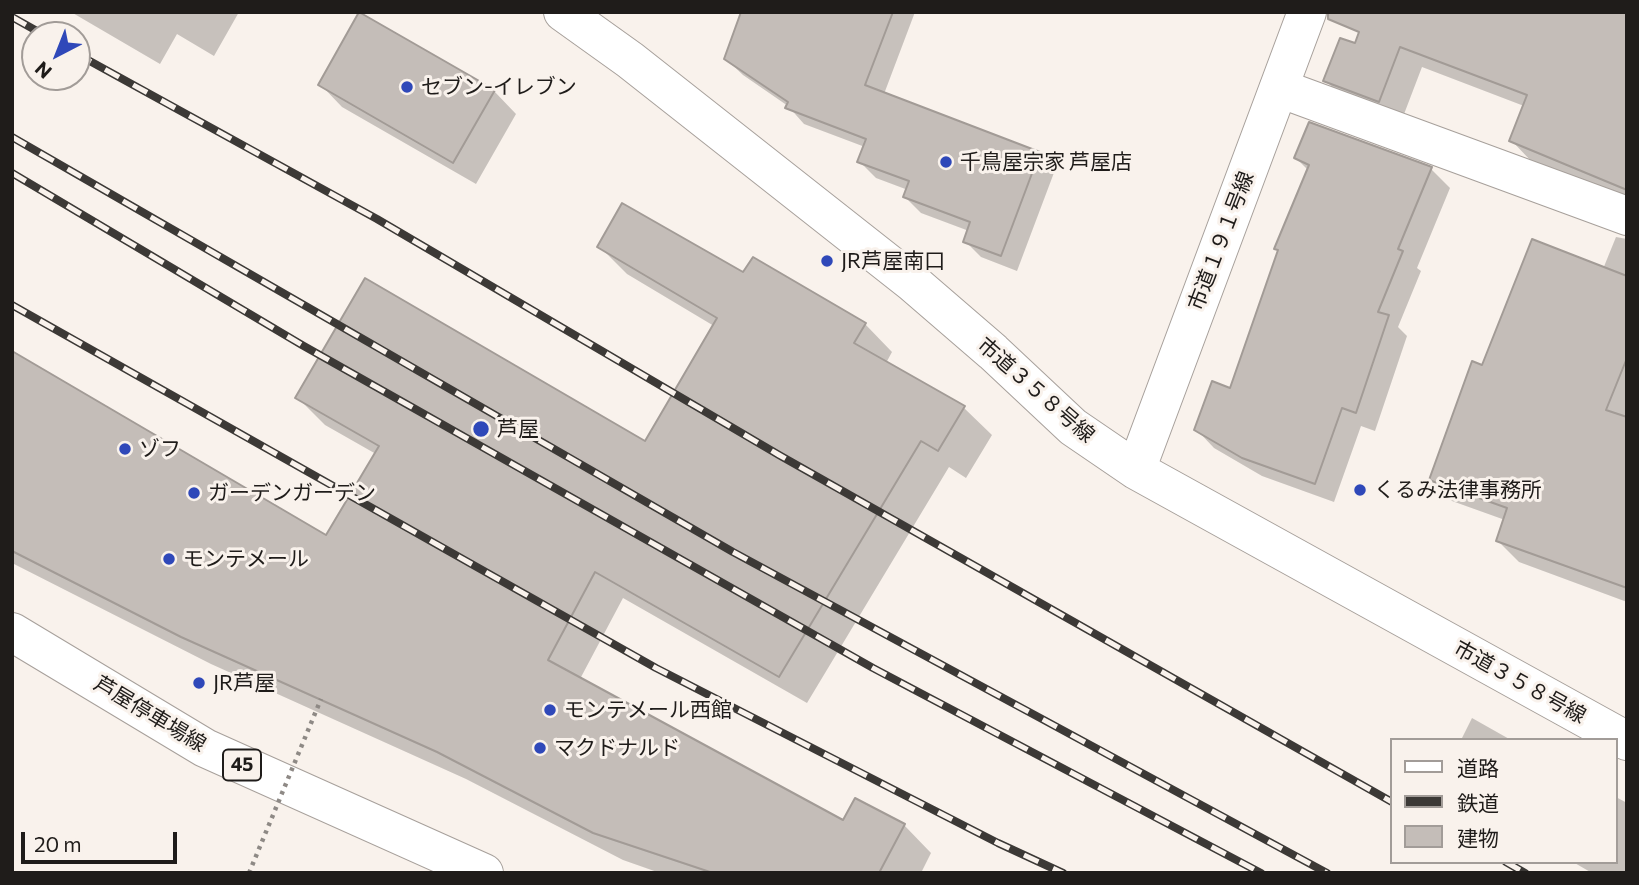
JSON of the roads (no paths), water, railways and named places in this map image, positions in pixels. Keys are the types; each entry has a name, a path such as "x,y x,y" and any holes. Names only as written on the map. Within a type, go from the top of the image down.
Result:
{"street":[{"name":"市道３５８号線","path":"563,12 630,61 902,275 993,352 1073,428 1136,470 1627,741"},
{"name":"市道１９１号線","path":"1136,470 1307,12"},
{"path":"1279,88 1627,216"},
{"name":"芦屋停車場線","path":"12,632 205,748 484,873"}],"railway":[{"path":"12,17 21,22"},
{"path":"91,62 377,219 779,455 1390,801"},
{"path":"12,137 733,552 1327,873"},
{"path":"12,173 302,345 873,668 1261,873"},
{"path":"12,305 656,668 998,843 1063,873"},
{"path":"1509,864 1525,873"}],"place":[{"name":"セブン-イレブン","path":"407,87"},
{"name":"千鳥屋宗家 芦屋店","path":"946,162"},
{"name":"JR芦屋南口","path":"827,261"},
{"name":"芦屋","path":"481,429"},
{"name":"ゾフ","path":"125,449"},
{"name":"くるみ法律事務所","path":"1360,490"},
{"name":"ガーデンガーデン","path":"194,493"},
{"name":"モンテメール","path":"169,559"},
{"name":"JR芦屋","path":"199,683"},
{"name":"モンテメール西館","path":"550,710"},
{"name":"マクドナルド","path":"540,748"}]}
